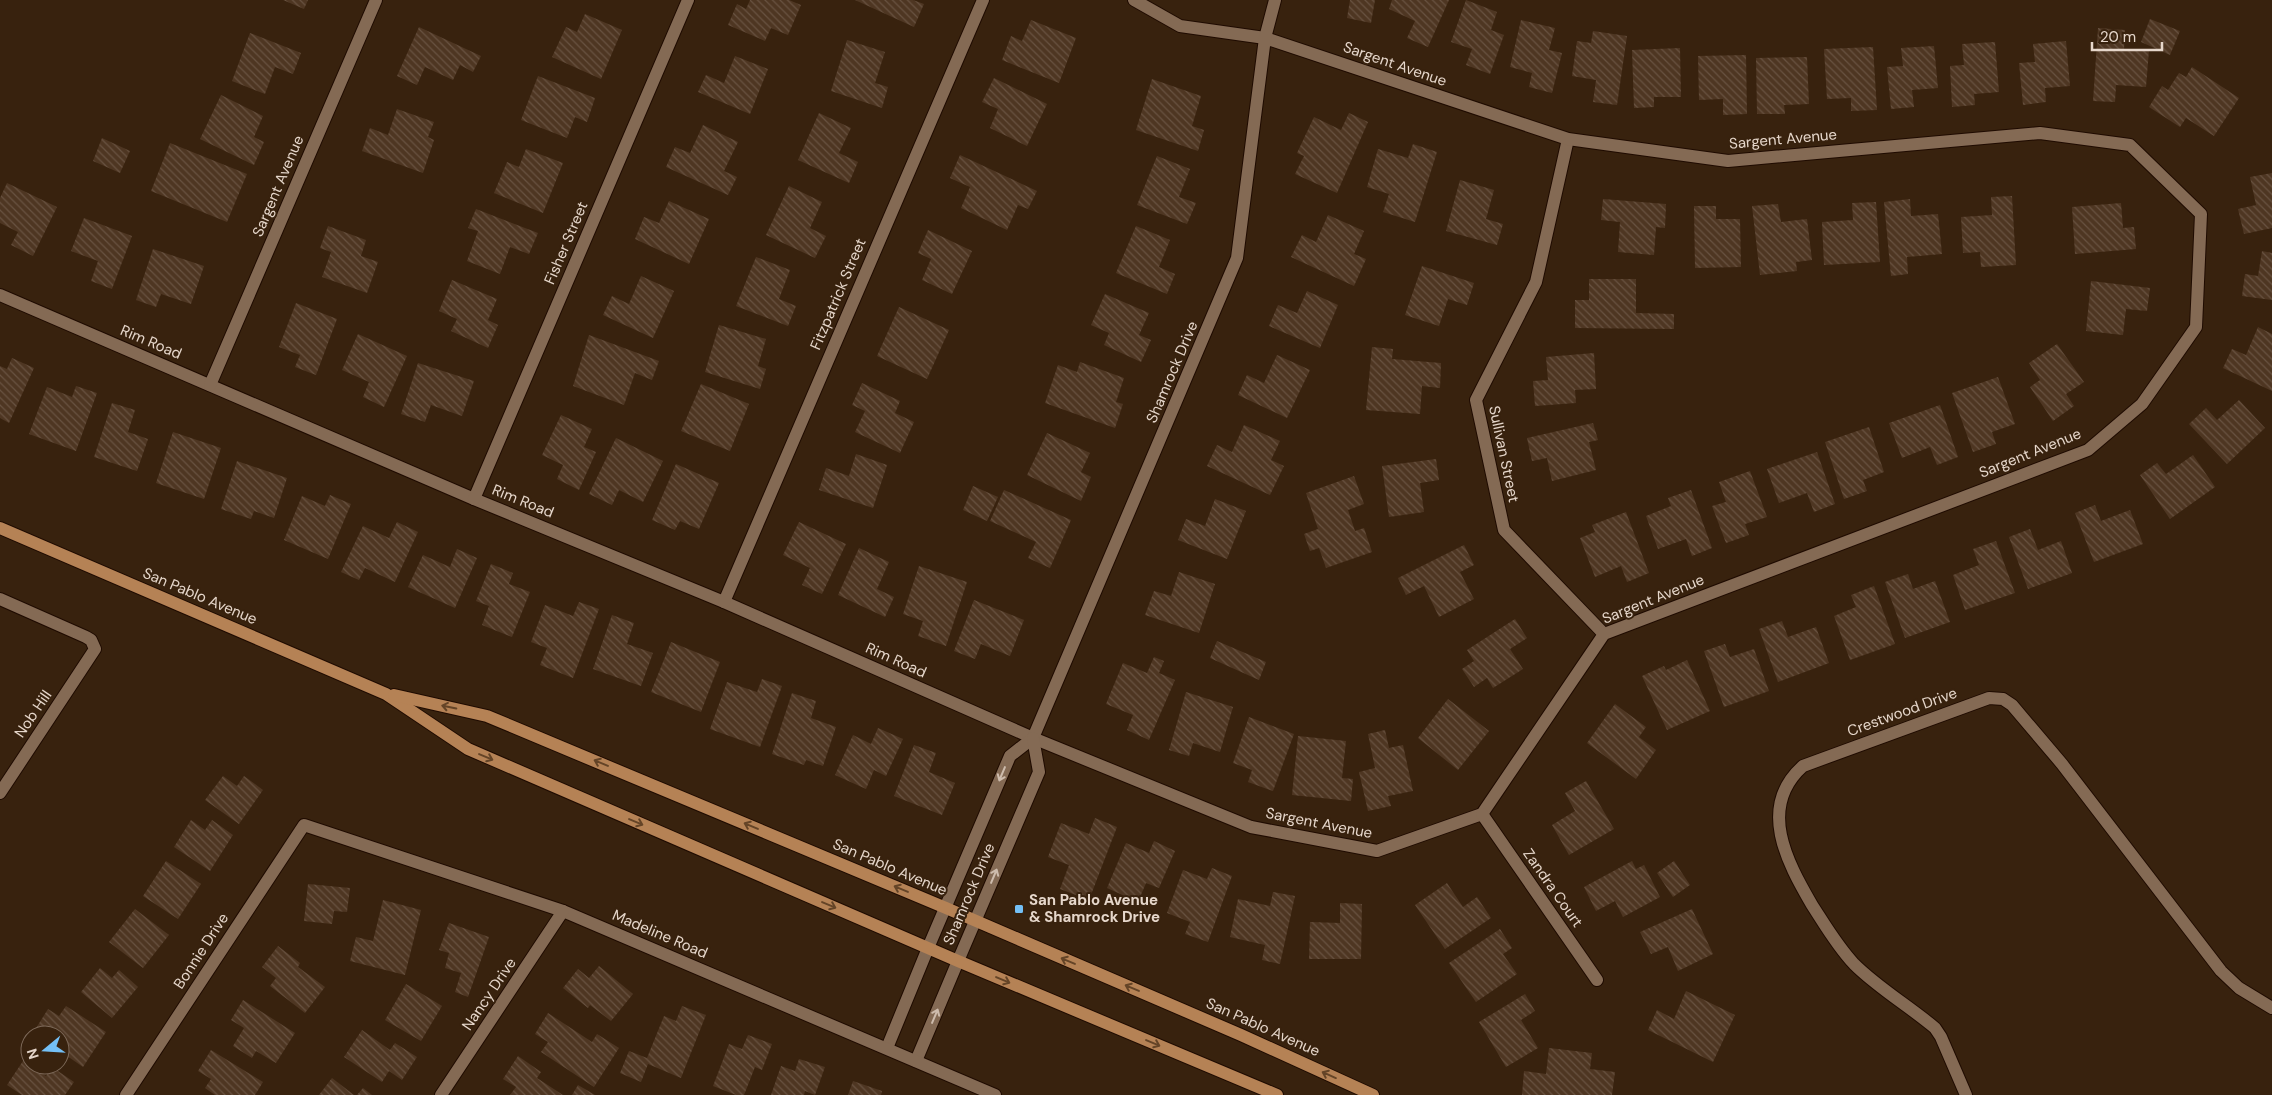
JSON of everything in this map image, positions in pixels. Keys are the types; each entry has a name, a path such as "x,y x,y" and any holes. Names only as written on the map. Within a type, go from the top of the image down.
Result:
{"main road":[{"name":"San Pablo Avenue","path":"0,528 386,694 468,750 958,961 1277,1095"},
{"name":"San Pablo Avenue","path":"386,694 488,716 946,908 1241,1035 1374,1095"}],"street":[{"name":"Sargent Avenue","path":"210,385 376,0"},
{"name":"Fisher Street","path":"474,499 688,0"},
{"name":"Fitzpatrick Street","path":"724,602 983,0"},
{"name":"Sargent Avenue","path":"1033,738 1251,827 1377,851 1482,814 1604,634 2088,450 2142,404 2196,327 2201,214 2130,146 2040,133 1728,161 1568,139 1266,38 1180,26 1134,0"},
{"name":"Shamrock Drive","path":"887,1048 1010,756 1033,738 1238,258 1266,38 1275,0"},
{"name":"Sullivan Street","path":"1568,139 1536,282 1476,400 1504,530 1604,634"},
{"name":"Rim Road","path":"0,295 474,499 724,602 1033,738"},
{"name":"Nob Hill","path":"0,599 91,640 94,644 93,654 0,793"},
{"name":"Crestwood Drive","path":"1966,1095 1941,1037 1934,1028 1871,979 1838,946 1788,861 1782,843 1779,823 1786,786 1792,776 1803,766 1989,698 2003,699 2012,705 2062,764 2221,971 2244,992 2272,1008"},
{"name":"Shamrock Drive","path":"916,1061 1039,772 1033,738"},
{"name":"Zandra Court","path":"1482,814 1598,980"},
{"name":"Madeline Road","path":"304,824 563,911 995,1095"},
{"name":"Bonnie Drive","path":"126,1095 304,824"},
{"name":"Nancy Drive","path":"441,1095 563,911"}],"building":[{"path":"283,0 308,0 304,9"},
{"path":"750,0 789,0 801,5 788,35 771,28 765,41 728,25 737,4 746,9"},
{"path":"855,0 913,0 924,4 914,27"},
{"path":"1350,0 1375,0 1371,23 1347,18"},
{"path":"1392,0 1449,0 1428,47 1407,38 1415,21 1389,9"},
{"path":"1466,0 1497,12 1491,30 1504,35 1490,74 1466,65 1472,49 1451,42"},
{"path":"585,14 622,30 601,79 552,57 566,27 577,32"},
{"path":"2150,19 2180,31 2170,55 2141,42"},
{"path":"1031,20 1076,38 1059,83 1002,60 1011,36 1022,41"},
{"path":"1521,20 1555,28 1549,50 1562,53 1552,93 1529,87 1532,73 1510,67"},
{"path":"419,27 481,56 473,72 460,65 453,80 425,67 417,85 397,76"},
{"path":"2098,28 2125,30 2124,49 2149,50 2146,87 2116,85 2115,102 2093,101"},
{"path":"1593,31 1627,36 1617,105 1593,102 1596,80 1572,76 1577,41 1591,43"},
{"path":"250,33 301,53 293,74 275,67 265,94 232,81"},
{"path":"847,40 885,52 875,83 888,87 882,108 831,91"},
{"path":"2066,41 2070,86 2045,88 2046,102 2023,105 2019,63 2035,62 2033,44"},
{"path":"1995,42 1999,92 1974,94 1975,105 1952,107 1950,66 1964,65 1962,44"},
{"path":"1934,46 1938,88 1912,90 1914,107 1891,109 1887,67 1903,66 1901,48"},
{"path":"1873,47 1877,110 1851,111 1851,98 1827,99 1824,49"},
{"path":"1680,48 1681,97 1654,97 1654,107 1634,108 1632,50"},
{"path":"1746,55 1747,114 1723,115 1723,99 1699,100 1698,56"},
{"path":"735,56 768,69 750,114 698,92 706,75 724,83"},
{"path":"1807,57 1809,104 1784,105 1785,114 1757,114 1756,58"},
{"path":"2192,67 2239,98 2214,136 2186,118 2180,127 2149,107 2162,86 2168,90 2179,73 2186,77"},
{"path":"538,76 595,98 587,122 575,117 567,138 521,120"},
{"path":"994,78 1047,104 1027,146 990,128 998,109 982,102"},
{"path":"1152,79 1201,96 1192,126 1204,130 1198,151 1136,130"},
{"path":"221,95 263,116 254,137 264,142 254,165 200,139"},
{"path":"397,109 434,122 428,137 434,140 423,173 362,151 370,128 388,135"},
{"path":"819,113 851,128 839,153 858,162 849,183 798,160"},
{"path":"1349,113 1368,122 1337,193 1295,174 1304,156 1297,153 1314,117 1341,130"},
{"path":"703,125 738,142 724,171 737,177 728,195 666,167 675,147 690,153"},
{"path":"102,138 130,151 120,173 93,161"},
{"path":"170,143 247,174 227,222 151,191"},
{"path":"1413,144 1437,152 1415,222 1383,212 1389,194 1367,187 1378,149 1408,158"},
{"path":"526,149 563,163 543,213 494,193 507,162 519,167"},
{"path":"960,155 1037,191 1028,209 1018,205 1007,230 961,208 970,187 950,178"},
{"path":"1157,156 1190,169 1179,197 1196,203 1187,224 1137,205"},
{"path":"2272,173 2272,228 2244,234 2238,209 2256,205 2250,177"},
{"path":"1460,180 1494,190 1486,219 1503,224 1497,245 1446,231"},
{"path":"7,183 57,207 33,256 11,245 18,232 0,223 0,198"},
{"path":"789,186 822,202 810,228 826,236 815,258 766,235"},
{"path":"2012,196 2016,265 1981,267 1980,252 1963,253 1961,217 1992,215 1991,197"},
{"path":"1603,199 1666,204 1665,228 1656,227 1654,255 1618,252 1620,222 1601,220"},
{"path":"1910,199 1911,216 1938,214 1942,254 1907,257 1908,274 1891,276 1884,202"},
{"path":"669,201 709,219 689,264 635,239 644,217 659,223"},
{"path":"1876,202 1880,262 1824,265 1822,222 1853,220 1852,203"},
{"path":"2121,203 2123,228 2134,227 2136,249 2075,254 2072,207"},
{"path":"1778,204 1781,222 1807,219 1812,260 1796,262 1797,271 1760,275 1752,206"},
{"path":"1694,206 1716,206 1716,219 1740,219 1741,267 1695,268"},
{"path":"476,209 538,233 529,254 510,247 500,274 467,261 478,231 468,228"},
{"path":"1328,215 1364,231 1354,254 1366,259 1354,286 1291,257 1302,235 1316,242"},
{"path":"84,218 132,236 112,289 91,281 98,261 71,251"},
{"path":"328,226 366,240 361,256 378,262 367,293 322,277 331,252 320,248"},
{"path":"1136,226 1170,240 1159,267 1175,274 1167,294 1116,273"},
{"path":"928,230 972,251 952,294 922,280 931,259 918,253"},
{"path":"153,249 204,266 191,304 161,294 156,307 136,300"},
{"path":"2262,251 2272,253 2272,300 2242,296 2245,274 2258,276"},
{"path":"756,257 790,270 779,299 796,306 788,326 736,306"},
{"path":"1422,266 1474,283 1467,305 1448,299 1439,326 1405,315"},
{"path":"641,276 674,291 653,338 603,315 612,296 629,304"},
{"path":"1589,279 1636,279 1636,313 1674,314 1674,329 1575,328 1575,300 1589,300"},
{"path":"452,280 497,299 488,320 498,325 488,348 451,331 457,319 439,311"},
{"path":"2091,281 2150,288 2147,311 2126,309 2123,335 2086,331"},
{"path":"1307,291 1338,305 1320,348 1269,326 1278,305 1297,313"},
{"path":"1105,294 1149,313 1139,335 1151,340 1141,362 1104,345 1109,333 1091,325"},
{"path":"296,303 337,319 316,375 295,367 300,355 279,347"},
{"path":"899,307 949,330 927,379 877,356"},
{"path":"719,325 766,339 758,366 766,369 760,389 705,372"},
{"path":"2258,327 2272,334 2272,391 2223,368 2232,349 2246,355"},
{"path":"358,334 407,356 384,407 363,397 369,382 342,370"},
{"path":"589,335 659,361 652,380 635,373 624,405 573,386"},
{"path":"2057,344 2084,382 2066,394 2074,406 2053,421 2030,387 2040,380 2029,363"},
{"path":"1372,347 1393,349 1392,359 1441,363 1440,388 1422,386 1420,414 1366,410"},
{"path":"1594,353 1596,389 1575,390 1576,403 1535,406 1533,381 1548,380 1546,357"},
{"path":"1277,355 1310,370 1287,418 1238,395 1247,375 1264,383"},
{"path":"12,358 34,368 9,423 0,418 0,366 7,369"},
{"path":"1080,362 1124,378 1116,402 1123,404 1115,428 1045,403 1058,365 1077,372"},
{"path":"418,363 474,381 462,416 431,405 425,422 401,414"},
{"path":"1998,377 2015,424 1992,432 1996,444 1973,452 1952,393"},
{"path":"862,383 900,401 895,413 914,422 900,453 855,432 865,411 852,405"},
{"path":"701,384 749,404 730,451 681,431"},
{"path":"76,386 97,393 76,451 29,434 47,387 72,397"},
{"path":"2239,400 2265,428 2227,464 2189,424 2206,408 2217,420"},
{"path":"112,403 135,410 128,432 148,439 137,471 94,457"},
{"path":"1940,405 1958,457 1937,465 1930,447 1902,458 1889,423"},
{"path":"561,415 592,429 584,447 596,452 579,490 557,479 563,465 542,455"},
{"path":"1593,423 1598,440 1589,442 1596,470 1552,481 1547,458 1532,461 1527,438"},
{"path":"1244,425 1280,441 1271,460 1284,466 1270,495 1207,466 1217,445 1232,452"},
{"path":"1869,427 1884,472 1863,480 1867,491 1844,499 1825,442"},
{"path":"173,432 221,448 204,499 156,483"},
{"path":"1047,433 1090,453 1081,472 1091,477 1081,501 1027,475"},
{"path":"616,438 663,461 643,502 619,490 612,505 589,494"},
{"path":"1817,452 1835,504 1814,512 1807,493 1779,503 1767,469"},
{"path":"856,454 887,465 873,508 819,490 826,468 849,476"},
{"path":"2193,455 2215,487 2170,519 2140,475 2157,463 2166,474"},
{"path":"1436,459 1439,480 1420,483 1424,512 1389,517 1382,466"},
{"path":"237,461 287,478 274,518 254,511 251,519 221,509"},
{"path":"676,464 719,483 699,529 680,521 675,530 652,520"},
{"path":"1750,471 1767,517 1745,524 1749,535 1726,543 1712,506 1726,502 1719,482"},
{"path":"1354,476 1364,504 1348,510 1355,531 1364,528 1372,552 1326,568 1319,548 1310,551 1304,534 1318,529 1306,493"},
{"path":"973,486 998,497 987,521 963,510"},
{"path":"1004,490 1071,520 1050,568 1028,558 1036,542 990,521"},
{"path":"1691,490 1712,548 1692,556 1686,539 1658,549 1646,516 1671,506 1668,498"},
{"path":"330,495 351,504 328,559 284,540 302,496 325,506"},
{"path":"1215,499 1246,511 1227,559 1178,540 1186,519 1205,526"},
{"path":"2095,505 2101,521 2130,510 2143,544 2094,562 2075,513"},
{"path":"1626,512 1649,573 1627,582 1621,566 1595,577 1580,538 1595,532 1592,525"},
{"path":"397,522 418,532 395,582 365,568 359,580 341,572 363,526 389,538"},
{"path":"799,522 846,544 822,594 802,585 810,568 783,555"},
{"path":"2030,529 2038,550 2061,541 2072,573 2028,589 2009,537"},
{"path":"1996,541 2015,593 1965,610 1953,575 1979,565 1973,549"},
{"path":"1464,545 1474,565 1460,572 1474,599 1439,617 1424,586 1406,595 1398,578"},
{"path":"859,548 889,562 877,589 894,597 885,617 838,595"},
{"path":"457,549 477,558 455,608 408,587 423,555 450,567"},
{"path":"491,564 513,573 509,584 530,592 512,637 482,625 489,606 476,601"},
{"path":"919,566 967,582 946,646 918,636 923,621 903,614"},
{"path":"1179,572 1215,584 1199,633 1145,615 1154,591 1171,596"},
{"path":"1908,574 1913,589 1935,581 1950,622 1905,638 1885,582"},
{"path":"1874,586 1895,644 1850,660 1834,616 1856,607 1851,595"},
{"path":"974,600 1024,620 1010,656 981,644 975,659 954,651"},
{"path":"579,602 599,609 573,678 540,665 547,648 531,642 545,605 573,616"},
{"path":"612,615 634,623 627,644 653,653 641,686 593,669"},
{"path":"1515,619 1527,638 1510,649 1523,669 1493,688 1487,678 1474,687 1462,669 1474,661 1467,650"},
{"path":"1782,621 1788,637 1816,627 1829,663 1778,682 1759,629"},
{"path":"1217,641 1266,662 1259,680 1210,658"},
{"path":"671,642 720,662 701,712 651,692"},
{"path":"1725,644 1730,657 1754,649 1769,691 1724,707 1704,651"},
{"path":"1154,657 1164,661 1159,673 1175,680 1149,740 1127,730 1133,715 1106,704 1123,663 1147,673"},
{"path":"1687,660 1710,711 1667,730 1642,676 1664,666 1666,670"},
{"path":"762,679 782,686 760,747 710,729 727,682 757,692"},
{"path":"1186,692 1233,707 1220,752 1193,743 1189,756 1169,750"},
{"path":"792,693 816,701 811,718 836,727 823,766 806,760 804,765 772,754"},
{"path":"1448,699 1489,731 1458,770 1418,738"},
{"path":"1615,704 1646,727 1639,737 1656,750 1636,779 1587,743"},
{"path":"1249,717 1294,734 1273,791 1248,782 1252,770 1233,763"},
{"path":"878,728 903,739 886,776 874,770 866,789 835,775 853,735 871,744"},
{"path":"1385,730 1389,748 1403,745 1413,791 1388,796 1391,806 1368,811 1359,772 1375,768 1368,734"},
{"path":"1298,736 1346,741 1342,778 1353,779 1351,801 1292,795"},
{"path":"914,745 936,753 929,772 955,783 942,815 894,796"},
{"path":"223,776 237,786 244,776 263,790 239,824 205,800"},
{"path":"1586,781 1614,829 1569,855 1552,825 1575,811 1565,793"},
{"path":"1095,818 1117,827 1089,900 1060,889 1069,865 1048,857 1061,823 1089,834"},
{"path":"191,820 205,830 212,820 233,835 210,871 174,847"},
{"path":"1154,841 1175,851 1159,888 1146,883 1138,902 1107,888 1126,843 1149,853"},
{"path":"166,861 201,884 178,919 143,896"},
{"path":"1632,861 1636,869 1644,865 1660,897 1623,917 1615,901 1596,911 1584,887"},
{"path":"1674,861 1690,885 1673,897 1657,873"},
{"path":"1212,868 1232,876 1208,942 1185,934 1190,922 1167,913 1183,870 1207,879"},
{"path":"1447,883 1463,907 1477,897 1491,918 1445,949 1415,905"},
{"path":"308,884 350,888 347,912 334,911 332,924 304,921"},
{"path":"1273,892 1295,896 1280,964 1262,960 1265,945 1230,937 1238,899 1270,906"},
{"path":"383,900 421,910 405,975 350,961 356,937 373,941"},
{"path":"1340,903 1362,904 1361,959 1309,959 1310,922 1340,923"},
{"path":"135,909 169,935 143,968 109,942"},
{"path":"1692,909 1713,954 1678,971 1668,947 1651,954 1640,932"},
{"path":"449,923 489,937 468,997 455,992 461,973 445,968 449,953 439,950"},
{"path":"1500,929 1512,948 1503,954 1517,974 1476,1002 1449,963"},
{"path":"278,946 300,963 298,967 325,987 305,1013 270,986 276,978 262,967"},
{"path":"599,966 633,994 611,1021 590,1005 588,1008 563,988 578,969 589,978"},
{"path":"100,968 112,978 119,970 138,987 112,1018 81,992"},
{"path":"406,984 442,1006 421,1041 385,1020"},
{"path":"1686,991 1735,1015 1713,1062 1648,1030 1657,1010 1674,1019"},
{"path":"1525,994 1535,1011 1521,1020 1538,1048 1506,1067 1479,1022"},
{"path":"243,1000 295,1033 276,1063 256,1051 252,1058 233,1046 244,1028 231,1020"},
{"path":"66,1006 106,1032 83,1067 70,1058 70,1025 38,1025 48,1009 59,1016"},
{"path":"682,1006 706,1015 681,1078 648,1064 641,1082 620,1073 629,1051 647,1058 664,1016 676,1021"},
{"path":"548,1013 592,1042 597,1034 619,1048 594,1087 541,1052 548,1042 535,1034"},
{"path":"362,1030 390,1050 395,1043 417,1057 402,1080 389,1071 382,1082 344,1057"},
{"path":"748,1035 772,1044 762,1070 755,1067 744,1095 736,1095 713,1086 729,1044 742,1049"},
{"path":"1549,1048 1592,1053 1590,1069 1615,1072 1612,1095 1522,1095 1524,1071 1546,1074"},
{"path":"211,1050 263,1082 255,1095 215,1095 205,1088 211,1079 198,1071"},
{"path":"518,1056 541,1072 537,1078 563,1095 510,1095 516,1087 503,1079"},
{"path":"799,1059 825,1067 815,1095 805,1091 804,1095 771,1095 781,1066 795,1071"},
{"path":"20,1066 20,1075 64,1075 74,1082 65,1095 22,1095 7,1085"},
{"path":"332,1078 354,1095 319,1095"},
{"path":"853,1081 882,1091 881,1095 848,1095"},
{"path":"578,1085 595,1095 572,1095"},
{"path":"363,1088 372,1095 357,1095"}],"place":[{"name":"San Pablo Avenue & Shamrock Drive","path":"1019,909"}]}
